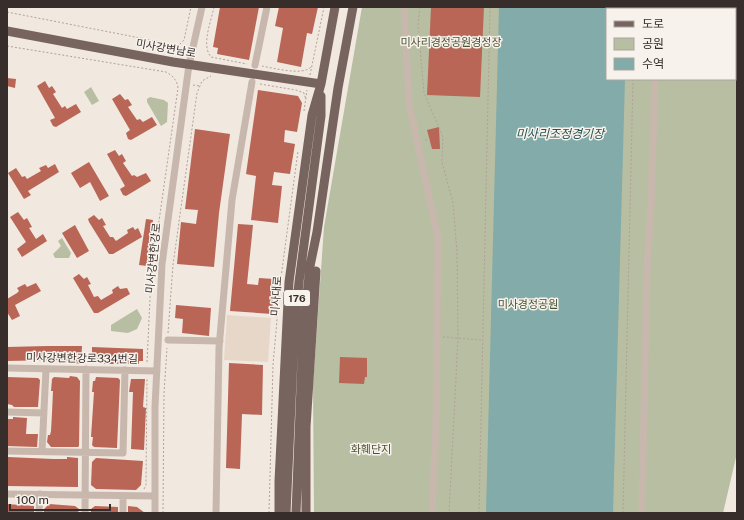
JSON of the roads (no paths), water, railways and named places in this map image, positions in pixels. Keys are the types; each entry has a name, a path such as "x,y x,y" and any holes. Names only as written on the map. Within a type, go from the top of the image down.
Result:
{"main road":[{"name":"미사대로","path":"279,513 279,481 289,282 312,115 321,84 335,7"},
{"name":"176","path":"296,513 303,335 310,266 317,232 338,88 353,7"},
{"name":"미사강변남로","path":"7,31 189,65 321,84"},
{"name":"미사대로","path":"286,513 294,338 299,282 321,116 321,84"},
{"path":"306,513 306,420 317,232"}],"street":[{"name":"미사강변한강로","path":"155,513 156,371 162,264 189,65 202,7"},
{"path":"255,65 267,7"},
{"path":"404,7 409,104 438,238 436,428 432,513"},
{"path":"642,513 647,267 652,186 655,80"},
{"path":"216,513 220,341 232,200 252,82"},
{"path":"168,340 220,341"},
{"name":"미사강변한강로334번길","path":"7,368 156,371"},
{"path":"42,451 46,369"},
{"path":"85,513 86,370"},
{"path":"7,451 124,452 125,370"},
{"path":"7,412 44,413"},
{"path":"7,494 154,496"},
{"path":"39,513 40,494"},
{"path":"123,496 123,513"}],"water":[{"name":"미사리조정경기장","path":"499,7 627,7 606,8 606,80 625,80 613,513 486,513"}],"park label":[{"name":"미사리경정공원경정장","path":"451,42"},
{"name":"미사경정공원","path":"528,304"},
{"name":"화훼단지","path":"371,449"}]}
